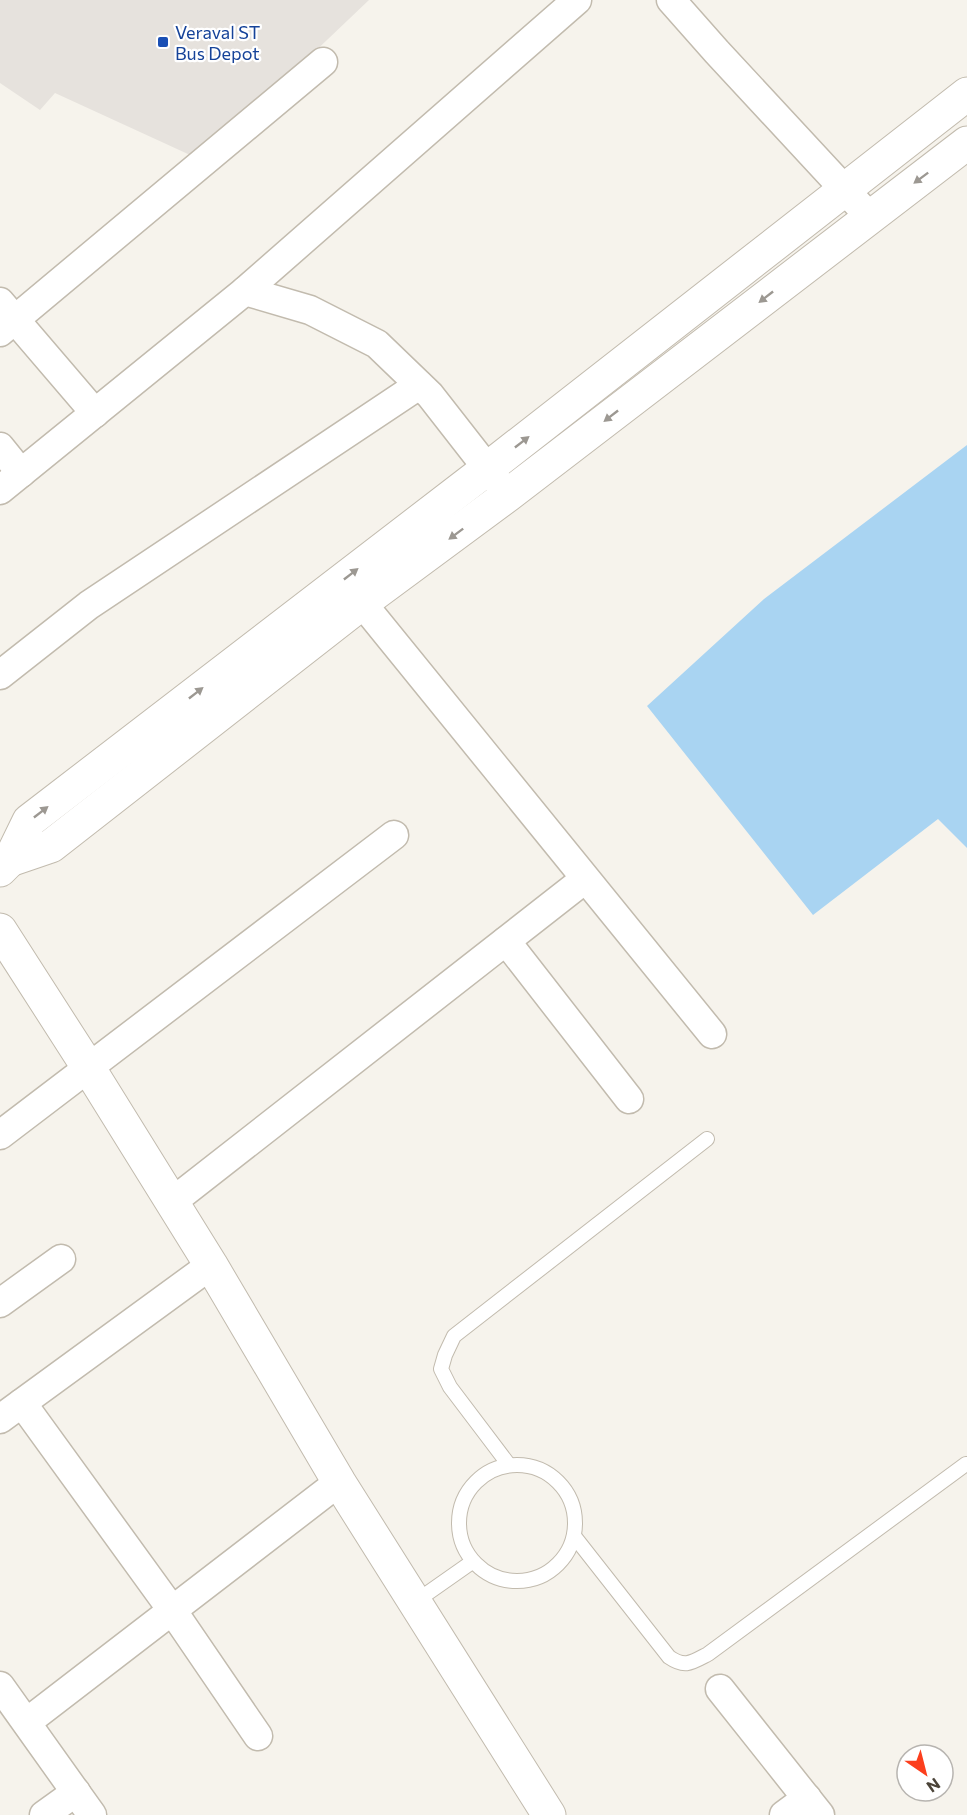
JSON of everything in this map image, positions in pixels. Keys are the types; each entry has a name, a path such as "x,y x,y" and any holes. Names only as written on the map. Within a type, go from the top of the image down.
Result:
{"street":[{"path":"0,447 10,481 245,291 577,0"},
{"path":"671,0 870,217"},
{"path":"94,413 5,318 323,62"},
{"path":"5,865 29,821 487,469 967,94"},
{"path":"5,865 51,846 362,603 508,495 967,142"},
{"path":"245,291 310,310 377,344 430,395 508,495"},
{"path":"0,675 89,605 419,385"},
{"path":"362,603 712,1034"},
{"path":"0,1135 394,835"},
{"path":"172,1202 585,879"},
{"path":"0,930 211,1265 339,1482 549,1815"},
{"path":"506,941 629,1099"},
{"path":"2,1298 61,1258"},
{"path":"211,1265 11,1411 172,1610 258,1736"},
{"path":"27,1722 339,1482"},
{"path":"0,1686 92,1815"},
{"path":"720,1689 814,1807 784,1815"},
{"path":"44,1815 76,1792"}],"lane":[{"path":"509,1465 450,1387 441,1369 454,1336 707,1139"},
{"path":"574,1536 669,1657 678,1663 690,1664 708,1654 966,1464"},
{"path":"509,1465 526,1465 541,1469 555,1478 566,1490 573,1504 576,1520 574,1536 568,1553 556,1568 540,1577 522,1582 504,1581 487,1574 472,1562 463,1547 459,1529 460,1511 466,1494 477,1480 509,1465"},
{"path":"415,1602 472,1562"}],"shaded area":[{"name":"Veraval ST Bus Depot","path":"0,0 369,0 201,160 55,93 40,110 0,83"}],"water":[{"path":"967,445 967,848 938,819 813,915 647,706 764,599"}],"place":[{"name":"Veraval ST Bus Depot","path":"163,42"}]}
